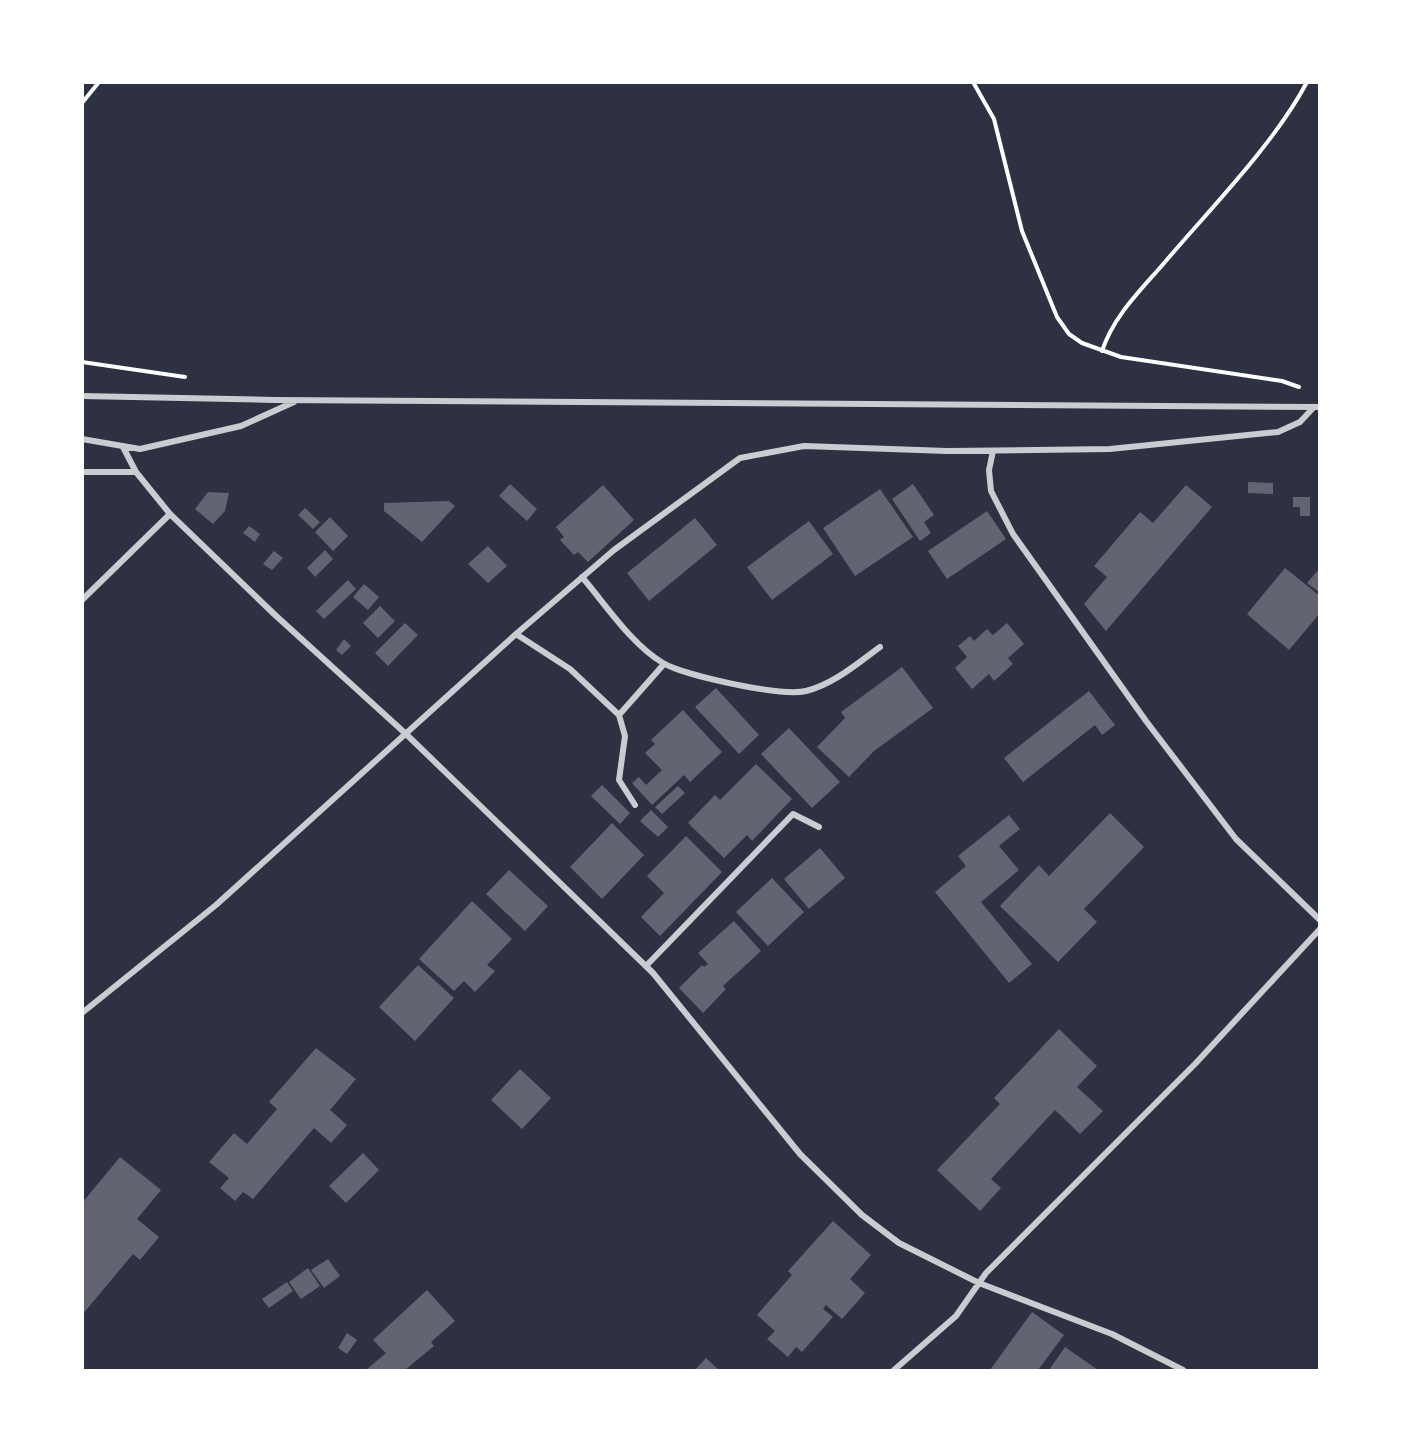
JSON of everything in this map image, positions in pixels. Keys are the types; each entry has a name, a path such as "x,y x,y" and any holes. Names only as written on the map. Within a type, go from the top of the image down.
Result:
{"street":[{"path":"82,396 297,400 1317,407"},
{"path":"82,438 140,449 241,426 297,400"},
{"path":"82,1013 216,904 516,634 614,550 740,458 804,446 993,450 1110,449 1278,432 1300,422 1317,407"},
{"path":"123,447 136,472 171,514 274,615 406,734 646,966 703,1031 800,1154 862,1215 898,1243 979,1283 1112,1334 1183,1371"},
{"path":"993,450 989,470 991,491 1013,534 1146,721 1236,839 1320,920"},
{"path":"82,472 136,472"},
{"path":"82,600 171,514"},
{"path":"582,578 636,642 664,664 688,673 767,690 805,691 843,674 880,647"},
{"path":"516,634 570,669 619,715 625,736 619,780 635,805"},
{"path":"619,715 664,664"},
{"path":"646,966 793,814 819,827"},
{"path":"894,1371 956,1316 979,1283 1195,1064 1320,929"}],"path":[{"path":"82,103 99,82"},
{"path":"973,82 994,119 1022,231 1057,317 1069,334 1082,344 1121,357 1297,384 1317,407"},
{"path":"1102,351 1108,332 1123,310 1277,128 1306,82"}],"building":[{"path":"1248,482 1273,483 1273,494 1248,493"},
{"path":"510,484 537,509 527,521 499,496"},
{"path":"913,484 934,515 924,522 931,533 920,541 892,499"},
{"path":"603,485 634,520 588,562 578,552 574,555 560,540 564,537 556,527"},
{"path":"1186,485 1212,507 1106,631 1084,604 1107,577 1094,566 1140,512 1153,523"},
{"path":"880,489 913,537 855,576 823,528"},
{"path":"208,492 229,493 225,511 213,524 195,509"},
{"path":"1293,497 1310,497 1310,516 1300,516 1300,507 1293,507"},
{"path":"449,501 455,506 422,542 384,511 384,503"},
{"path":"305,508 320,522 313,529 298,515"},
{"path":"987,511 1006,539 947,579 928,551"},
{"path":"330,517 348,536 333,551 315,532"},
{"path":"695,518 717,545 649,601 627,573"},
{"path":"809,521 833,554 772,600 747,567"},
{"path":"249,526 260,534 255,542 243,533"},
{"path":"488,546 507,566 488,583 468,564"},
{"path":"325,550 333,559 315,577 307,568"},
{"path":"274,551 283,558 272,570 263,564"},
{"path":"1285,568 1320,596 1320,613 1289,650 1247,614"},
{"path":"1320,568 1320,593 1307,583"},
{"path":"348,580 356,589 324,619 316,611"},
{"path":"364,584 379,597 368,610 353,597"},
{"path":"380,606 395,621 378,638 363,623"},
{"path":"405,623 418,635 388,666 375,653"},
{"path":"1007,623 1024,644 1008,658 1013,664 994,681 989,674 972,689 955,668 967,657 958,646 970,636 974,641 987,629 993,635"},
{"path":"344,639 351,646 342,655 336,650"},
{"path":"902,667 933,708 874,751 849,777 817,747 845,718 841,712"},
{"path":"716,688 759,735 739,754 695,707"},
{"path":"1089,691 1115,725 1102,735 1095,725 1023,782 1004,758"},
{"path":"683,710 722,752 690,782 684,775 652,805 632,783 639,777 646,785 662,770 645,753 655,744 651,740"},
{"path":"789,728 840,782 812,808 761,754"},
{"path":"756,764 792,799 752,841 747,835 724,858 688,823 715,795 720,800"},
{"path":"602,785 630,813 620,824 591,796"},
{"path":"678,786 685,793 662,814 655,807"},
{"path":"651,810 668,827 658,837 640,821"},
{"path":"1110,813 1144,847 1084,909 1097,922 1058,962 1000,906 1039,865 1049,876"},
{"path":"1009,815 1020,829 999,846 1019,870 981,902 1032,964 1009,983 935,892 966,866 958,856"},
{"path":"612,823 644,855 602,899 570,867"},
{"path":"686,836 722,872 660,936 641,917 664,893 647,876"},
{"path":"820,848 845,878 809,909 784,879"},
{"path":"509,870 548,906 525,931 486,894"},
{"path":"772,878 804,912 768,946 736,912"},
{"path":"472,901 512,939 487,965 495,971 475,992 464,981 454,991 419,959"},
{"path":"734,921 761,951 723,986 726,989 703,1013 679,988 702,965 704,967 708,964 698,953"},
{"path":"418,965 454,998 415,1041 379,1007"},
{"path":"1059,1029 1097,1066 1077,1087 1103,1111 1080,1134 1055,1110 991,1179 1001,1188 980,1211 937,1170 1000,1104 994,1098"},
{"path":"316,1048 356,1079 330,1110 347,1125 331,1143 314,1128 253,1199 243,1192 235,1201 220,1188 229,1178 209,1162 234,1133 247,1144 277,1109 269,1102"},
{"path":"520,1069 551,1098 522,1129 491,1100"},
{"path":"363,1153 379,1170 346,1203 329,1186"},
{"path":"120,1157 161,1190 137,1219 159,1237 140,1260 133,1254 82,1315 82,1203"},
{"path":"833,1221 871,1255 850,1279 865,1293 842,1319 826,1305 823,1309 833,1317 802,1352 796,1347 788,1357 767,1339 775,1331 757,1315 792,1275 788,1271"},
{"path":"328,1259 340,1276 324,1288 311,1270"},
{"path":"308,1268 320,1286 301,1299 289,1282"},
{"path":"287,1282 293,1291 269,1308 262,1299"},
{"path":"427,1290 455,1321 431,1342 434,1346 405,1370 366,1370 386,1353 373,1340"},
{"path":"1032,1312 1064,1335 1038,1370 990,1370"},
{"path":"347,1333 357,1340 347,1354 338,1348"},
{"path":"1065,1347 1098,1370 1049,1370"},
{"path":"706,1358 719,1370 695,1370"}]}
